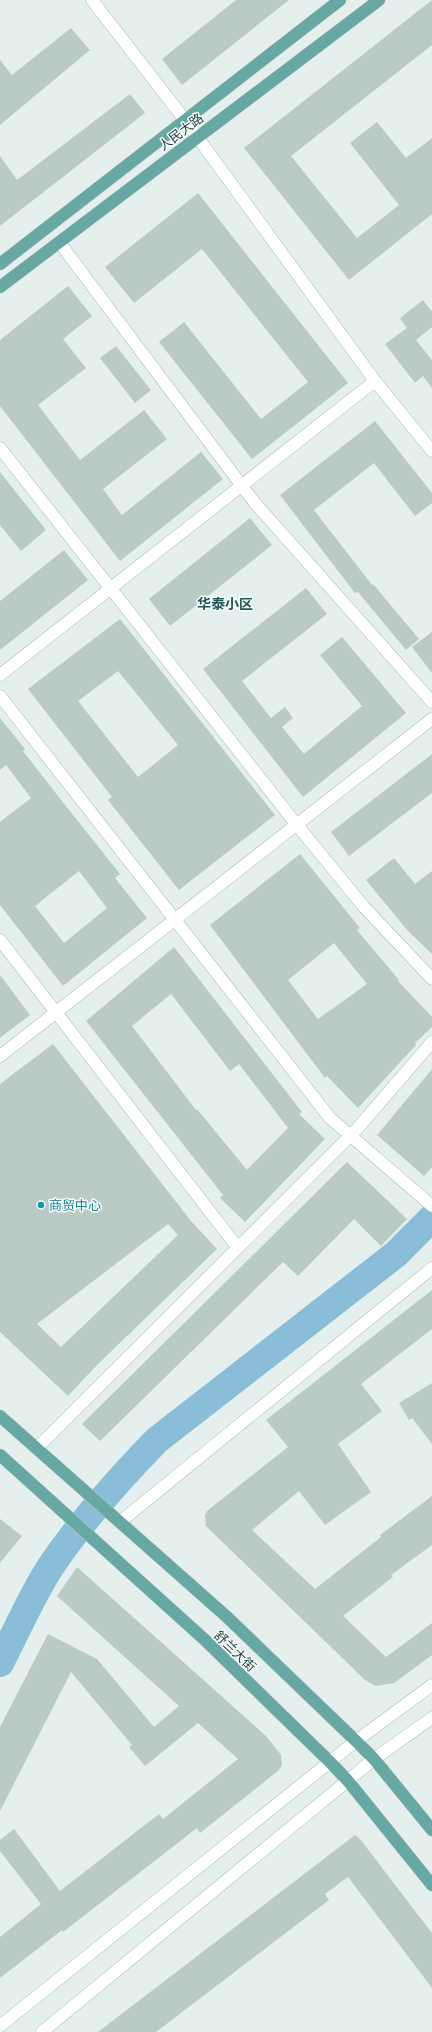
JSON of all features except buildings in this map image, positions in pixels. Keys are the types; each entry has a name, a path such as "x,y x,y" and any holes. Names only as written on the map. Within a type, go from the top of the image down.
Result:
{"main road":[{"name":"人民大路","path":"0,264 340,0"},
{"name":"人民大路","path":"0,287 379,0"},
{"name":"舒兰大街","path":"0,1416 227,1617 356,1741 374,1760 432,1830"},
{"name":"舒兰大街","path":"0,1455 205,1640 330,1762 348,1781 432,1885"}],"street":[{"path":"92,0 198,137 375,381 432,451"},
{"path":"59,242 241,486 432,702"},
{"path":"0,675 375,381"},
{"path":"0,448 296,825 364,907 432,979"},
{"path":"0,696 330,1118 432,1206"},
{"path":"0,1056 432,719"},
{"path":"0,940 238,1248"},
{"path":"37,1448 350,1136 432,1042"},
{"path":"120,1522 432,1268"},
{"path":"0,2026 356,1741 432,1685"},
{"path":"42,2032 374,1760 432,1718"}],"waterway":[{"path":"0,1663 37,1589 51,1566 101,1501 157,1440 396,1254 432,1218"}],"place":[{"name":"商贸中心","path":"41,1205"}],"district":[{"name":"华泰小区","path":"225,604"}]}
